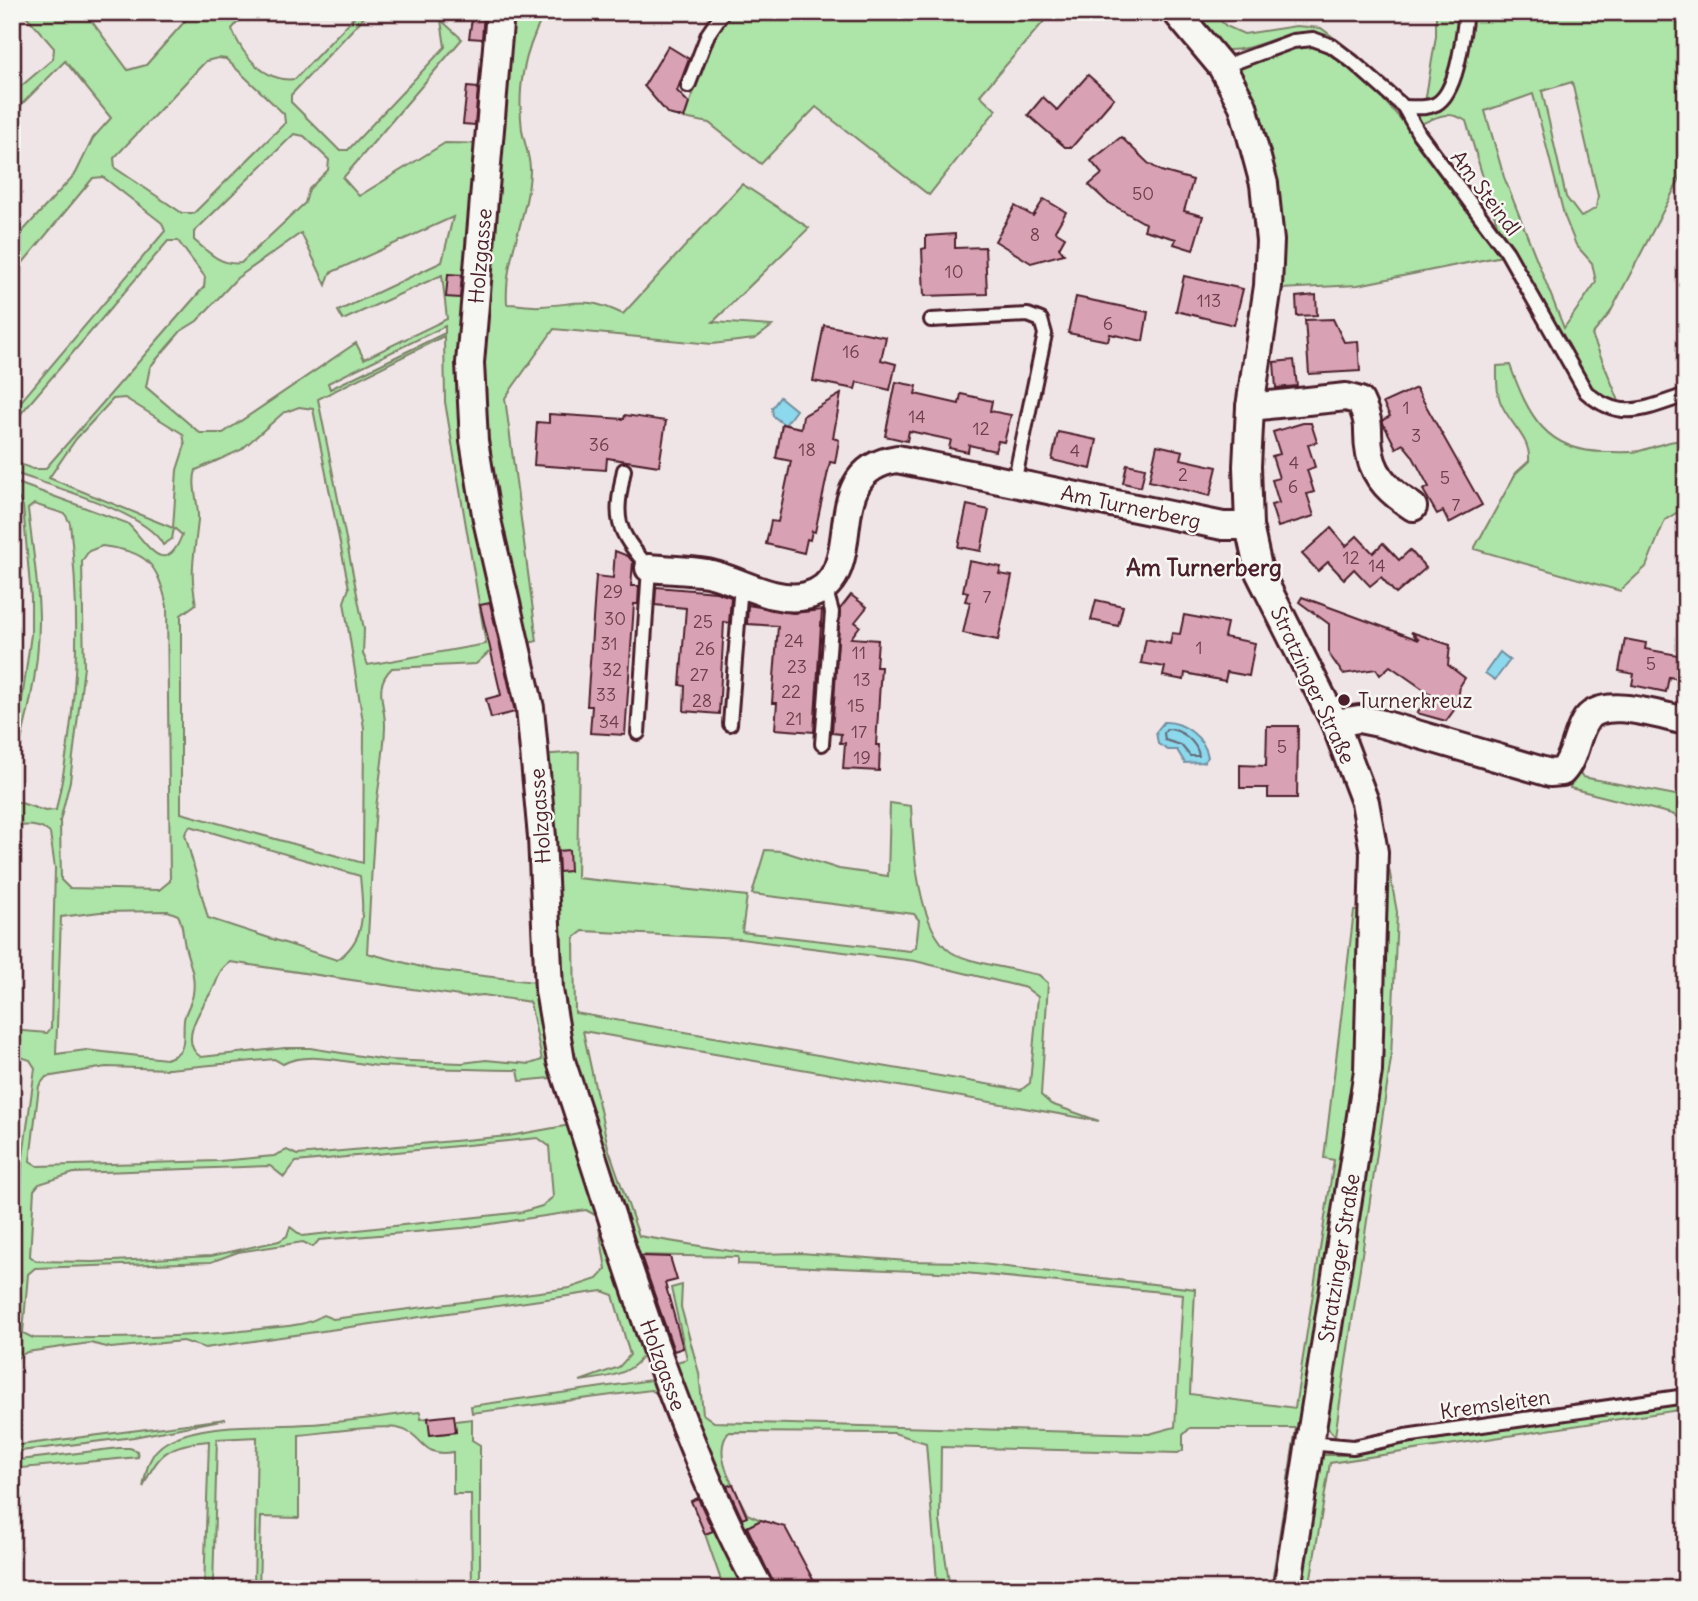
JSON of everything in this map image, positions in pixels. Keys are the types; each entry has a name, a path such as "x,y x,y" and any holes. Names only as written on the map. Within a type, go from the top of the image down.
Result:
{"street":[{"name":"Holzgasse","path":"500,12 470,363 474,441 487,520 530,708 542,838 549,990 555,1029 561,1061 659,1364 729,1527 760,1589"},
{"name":"Stratzinger Straße","path":"1176,12 1222,67 1243,106 1255,145 1270,241 1268,286 1250,407 1248,526 1259,572 1335,723 1364,802 1374,852 1375,909 1368,1071 1287,1589"},
{"path":"1250,407 1346,397 1360,401 1370,423 1370,454 1387,489 1413,507"},
{"name":"Am Turnerberg","path":"825,587 838,570 852,495 867,468 897,459 1223,526 1248,526"},
{"path":"649,568 708,573 780,596 804,597 825,587"},
{"path":"1335,723 1359,719 1379,723 1550,773 1562,772 1569,764 1584,721 1598,709 1618,707 1686,721"}],"lane":[{"path":"688,86 708,34 723,12"},
{"path":"1404,107 1427,107 1438,103 1446,94 1459,57 1466,12"},
{"name":"Am Steindl","path":"1222,67 1293,41 1313,39 1332,46 1404,107 1419,134 1507,252 1586,392 1601,405 1620,412 1642,410 1686,395"},
{"path":"931,320 1028,315 1041,320 1045,334 1014,483"},
{"path":"624,470 617,506 619,529 649,568 638,733"},
{"path":"730,724 741,584"},
{"path":"822,744 832,612 825,587"},
{"name":"Kremsleiten","path":"1310,1443 1353,1447 1405,1436 1686,1396"}],"green space":[{"path":"23,12 85,12 128,70 146,65 193,12 246,12 232,29 248,57 274,77 295,79 359,12 369,12 291,95 291,102 339,150 348,150 445,47 441,20 462,39 343,178 359,196 445,143 497,144 506,12 543,16 531,44 521,85 522,130 530,172 509,270 507,304 537,306 590,303 623,314 742,184 809,228 713,322 772,326 755,339 712,344 554,329 505,398 537,641 488,653 476,664 392,668 383,682 381,696 385,719 384,738 376,808 367,953 433,970 534,982 535,839 561,1077 520,1081 518,1070 398,1067 305,1058 283,1064 274,1059 169,1069 106,1067 46,1077 39,1086 30,1161 38,1166 219,1161 274,1156 287,1150 297,1155 509,1136 576,1124 646,1348 642,1357 628,1370 580,1381 619,1367 630,1355 613,1295 602,1291 205,1348 183,1341 111,1348 90,1343 27,1352 17,1358 12,1386 12,1238 19,1234 22,1164 35,1068 30,1060 12,1054 12,1030 47,1033 51,1028 55,868 50,833 32,826 12,829 12,800 45,811 56,810 73,702 76,596 70,523 65,514 34,504 28,509 38,593 37,660 31,698 12,774 31,634 31,598 23,506 18,498 12,497 12,481 127,523 154,553 161,556 168,555 175,549 182,535 174,528 172,539 163,545 153,533 118,511 12,472 12,461 33,469 45,469 204,287 205,277 178,241 168,241 12,424 12,412 165,231 162,223 103,177 93,178 12,276 12,243 76,173 93,138 111,118 65,61 19,107 12,107 12,94 53,59 54,48","holes":["226,59 284,114 285,123 194,213 182,213 115,168 114,158 206,61","294,134 304,136 329,160 328,170 309,189 305,203 241,263 227,262 194,240 194,232","453,217 442,262 338,311 343,320 442,275 447,319 364,359 356,343 223,433 200,433 146,387 150,367 181,331 197,321 237,278 301,233 326,285 330,273","445,326 445,333 330,389 328,383","444,336 445,402 486,644 368,665 363,654 364,629 318,399","125,398 183,434 185,445 177,470 173,528 49,478 76,439 113,399","299,407 313,409 349,588 344,602 364,728 363,863 181,813 181,615 196,604 193,571 198,520 195,476 196,470 241,450 283,413","102,546 140,556 148,562 159,579 167,606 170,881 159,890 69,888 61,880 60,821 70,781 84,667 82,561 89,551","190,826 360,876 362,912 359,933 337,960 208,918 185,834","168,911 178,915 194,987 184,1020 183,1044 178,1053 166,1059 86,1050 56,1054 61,917 100,912","230,962 466,997 483,995 530,1002 542,1060 530,1064 486,1060 462,1063 386,1060 310,1048 201,1057 194,1051 191,1034 198,1014 221,971","538,1138 549,1146 553,1197 542,1206 522,1212 302,1236 290,1227 287,1236 279,1241 211,1256 93,1262 36,1261 30,1256 34,1190 39,1184 74,1173 270,1166 284,1177 296,1162","586,1210 597,1216 606,1269 597,1279 570,1288 333,1319 323,1315 309,1322 285,1326 204,1334 118,1338 33,1338 23,1333 28,1274 35,1268 211,1262 238,1252 303,1242 313,1247 319,1240 463,1228"]},
{"path":"731,12 876,12 886,20 892,12 1052,12 980,95 996,110 929,195 816,107 761,164 709,123 684,118 714,38"},
{"path":"1194,12 1212,12 1226,26 1244,34 1296,26 1321,28 1337,40 1304,32 1237,50 1226,50"},
{"path":"1436,12 1461,12 1454,57 1436,99 1425,102 1436,36"},
{"path":"1474,12 1686,12 1686,167 1610,313 1592,335 1621,406 1604,400 1589,388 1532,282 1501,237 1466,121 1449,115 1421,124 1417,115 1432,109 1452,88 1464,58","holes":["1572,82 1598,196 1596,208 1581,217 1566,197 1542,91","1533,94 1564,215 1576,245 1592,263 1596,282 1564,328 1504,177 1485,111"]},
{"path":"1312,46 1338,60 1365,81 1391,108 1502,256 1358,285 1281,289 1282,230 1276,175 1261,122 1237,68 1295,47"},
{"path":"1510,365 1532,414 1554,438 1568,445 1585,450 1627,452 1686,440 1686,507 1665,520 1646,567 1620,591 1474,549 1516,473 1529,461 1529,452 1523,437 1504,409 1498,393 1497,366"},
{"path":"579,752 577,878 747,896 742,932 910,951 916,947 919,920 914,914 752,894 765,850 782,851 839,869 888,876 890,803 911,806 919,884 931,925 940,941 958,956 1039,975 1048,983 1041,1095 1051,1104 1099,1121 583,1031 608,1147 639,1236 749,1254 801,1253 908,1261 965,1262 1195,1289 1190,1394 1295,1408 1334,1160 1324,1158 1354,911 1364,910 1358,1070 1278,1589 1271,1589 1296,1428 1190,1428 1183,1435 1183,1450 1178,1453 941,1447 940,1521 950,1589 936,1589 932,1580 937,1581 926,1443 894,1433 729,1432 722,1451 727,1473 747,1514 761,1520 747,1527 736,1526 666,1365 687,1359 671,1288 682,1285 681,1307 699,1373 703,1414 714,1422 1149,1434 1175,1427 1183,1294 965,1273 738,1264 738,1257 630,1255 565,1058 540,755","holes":["583,931 741,939 915,961 1026,988 1038,997 1030,1083 1021,1090 575,1013 574,938"]},
{"path":"1576,767 1583,777 1686,797 1686,821 1672,814 1570,788"},
{"path":"1386,852 1397,912 1391,1059 1335,1436 1326,1426 1378,1072"},
{"path":"651,1380 661,1386 707,1494 700,1497 659,1395 651,1390 472,1413 471,1406"},
{"path":"1686,1402 1686,1409 1330,1463 1309,1589 1295,1589 1321,1455 1355,1455 1406,1444"},
{"path":"420,1412 421,1419 428,1418 431,1435 456,1432 455,1421 472,1419 472,1440 480,1445 480,1589 472,1589 471,1494 453,1494 453,1452 434,1451 413,1435 397,1428 364,1428 299,1435 299,1518 261,1517 259,1589 254,1589 257,1437 217,1439 213,1589 204,1589 209,1441 185,1445 167,1452 154,1466 143,1488 152,1456 161,1446 182,1435 236,1426 323,1423"},
{"path":"226,1419 134,1437 12,1452 12,1446"},
{"path":"119,1448 137,1451 138,1457 12,1469 12,1461"},
{"path":"721,1528 752,1589 724,1589 705,1534"}],"water":[{"path":"780,397 796,410 785,425 773,416 772,408"},
{"path":"1500,652 1510,660 1495,680 1485,673"},
{"path":"1164,722 1178,724 1198,737 1208,757 1204,762 1185,763 1177,750 1168,750 1158,744 1156,732"}],"building":[{"path":"473,12 484,12 482,39 469,38"},
{"path":"668,46 689,59 677,91 689,103 684,118 668,114 644,86"},
{"path":"1088,75 1114,98 1072,147 1065,147 1028,115 1043,97 1057,110"},
{"path":"467,87 478,88 475,125 463,124"},
{"path":"1121,137 1148,163 1161,171 1193,180 1184,211 1203,216 1193,250 1174,244 1176,239 1144,230 1146,224 1106,201 1089,185 1102,174 1091,161"},
{"path":"1044,199 1066,212 1055,231 1065,237 1059,248 1064,254 1031,263 995,241 1015,206 1033,216"},
{"path":"955,234 955,248 985,247 987,294 924,296 922,249 926,248 926,236"},
{"path":"448,274 462,275 460,298 446,297"},
{"path":"1184,276 1243,289 1234,325 1176,311"},
{"path":"1316,295 1317,315 1297,316 1296,297"},
{"path":"1076,297 1148,312 1143,341 1110,334 1108,341 1068,333"},
{"path":"1333,319 1344,342 1358,341 1360,371 1309,374 1305,320"},
{"path":"824,325 886,337 881,360 896,364 890,390 857,382 855,389 813,381"},
{"path":"1294,360 1297,386 1276,388 1274,362"},
{"path":"896,382 917,386 915,394 959,404 961,394 992,401 990,411 1011,415 1004,442 998,441 995,451 969,445 968,452 949,448 951,440 909,431 907,441 885,436"},
{"path":"1416,388 1482,505 1449,523 1443,511 1437,514 1423,490 1429,487 1412,455 1403,444 1396,448 1383,423 1383,420 1390,416 1383,403"},
{"path":"841,394 833,438 839,440 835,463 830,462 815,532 812,531 810,540 807,539 804,553 766,544 771,521 778,522 791,461 776,458 782,424 801,428 803,416"},
{"path":"549,414 624,419 625,415 666,421 659,466 607,458 606,470 534,465 537,422 549,423"},
{"path":"1311,423 1317,442 1308,445 1315,467 1307,470 1314,492 1307,494 1314,516 1278,527 1271,505 1279,503 1272,480 1279,478 1272,456 1280,454 1273,432"},
{"path":"1058,432 1097,440 1091,469 1052,460"},
{"path":"1157,445 1183,451 1181,459 1217,467 1210,496 1149,481"},
{"path":"1127,464 1145,468 1141,487 1123,483"},
{"path":"967,505 989,510 981,551 958,547"},
{"path":"1331,528 1346,546 1357,536 1373,553 1383,543 1399,560 1410,550 1426,568 1396,594 1381,577 1370,586 1354,569 1344,579 1328,562 1318,571 1302,554"},
{"path":"615,551 628,556 633,562 631,586 639,586 638,604 634,604 625,735 590,733 592,706 587,706 596,576 613,578"},
{"path":"969,561 1001,567 999,574 1012,576 998,640 963,633 970,602 965,601 968,592 963,591"},
{"path":"656,587 716,592 731,597 729,623 724,622 719,714 684,711 685,686 680,685 686,608 655,605"},
{"path":"851,595 867,607 855,622 860,626 851,638 878,640 876,667 881,667 876,745 880,745 879,771 843,769 845,743 840,743 841,734 832,733 840,609"},
{"path":"1302,597 1419,640 1411,632 1450,645 1448,665 1465,678 1460,686 1457,706 1446,721 1417,713 1430,694 1390,666 1380,675 1376,669 1343,674 1329,654 1329,624 1299,602"},
{"path":"1096,600 1123,606 1118,626 1091,620"},
{"path":"490,603 515,712 491,718 486,699 501,695 480,605"},
{"path":"748,605 793,613 822,610 814,732 775,729 777,703 772,703 778,626 747,624"},
{"path":"1184,615 1227,623 1224,637 1255,643 1249,676 1227,672 1225,681 1185,673 1184,680 1163,676 1165,667 1141,663 1146,639 1170,644 1172,633 1180,634"},
{"path":"1625,639 1646,643 1645,649 1683,656 1679,679 1669,677 1666,692 1632,685 1634,674 1619,671"},
{"path":"1267,726 1298,726 1297,798 1268,798 1268,788 1240,788 1240,765 1266,766"},
{"path":"569,850 570,871 559,872 558,851"},
{"path":"641,1256 670,1257 677,1280 665,1283 683,1348 674,1351"},
{"path":"454,1415 456,1432 430,1435 428,1418"},
{"path":"733,1484 747,1517 742,1519 727,1486"},
{"path":"698,1498 713,1531 705,1534 691,1501"},
{"path":"761,1520 785,1527 818,1589 776,1589 747,1527"}],"place":[{"name":"Turnerkreuz","path":"1344,700"}],"district":[{"name":"Am Turnerberg","path":"1204,567"}]}
